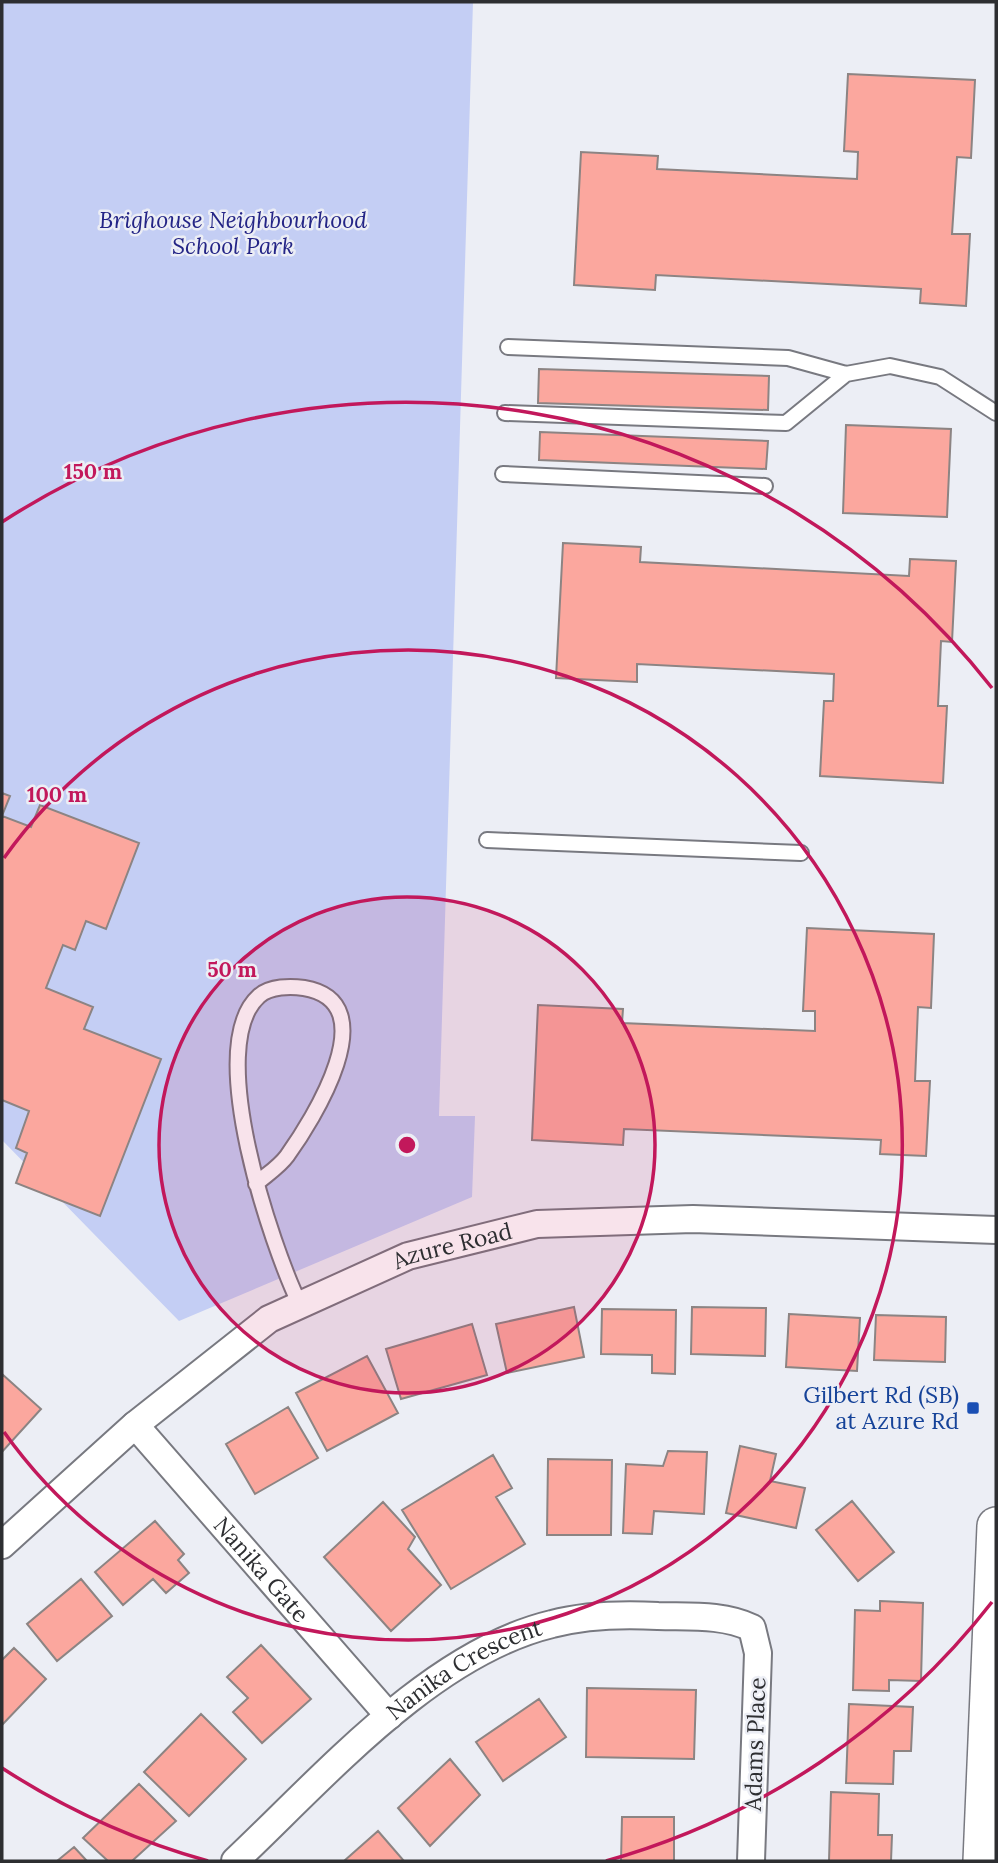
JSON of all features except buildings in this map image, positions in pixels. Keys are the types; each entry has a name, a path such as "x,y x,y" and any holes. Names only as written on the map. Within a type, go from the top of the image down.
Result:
{"main road":[{"path":"982,1861 996,1526"}],"street":[{"name":"Azure Road","path":"2,1545 135,1425 269,1319 408,1256 537,1224 693,1219 996,1230"},
{"name":"Nanika Gate","path":"135,1425 389,1716"},
{"name":"Nanika Crescent","path":"235,1861 389,1716 456,1666 506,1639 550,1624 626,1614 728,1619 752,1628"},
{"name":"Adams Place","path":"751,1861 758,1653 752,1628"}],"lane":[{"path":"508,347 788,358 846,374 890,366 940,377 996,413"},
{"path":"505,413 786,423 846,374"},
{"path":"503,474 765,486"},
{"path":"487,840 801,853"},
{"path":"256,1184 286,1158 326,1092 342,1051 343,1023 331,1000 308,989 285,986 260,995 244,1016 238,1091 256,1184 281,1267 300,1305"}],"green space":[{"name":"Brighouse Neighbourhood School Park","path":"2,2 473,2 439,1116 475,1116 472,1197 179,1321 2,1140"}],"place":[{"name":"Gilbert Rd (SB) at Azure Rd","path":"973,1408"}]}
